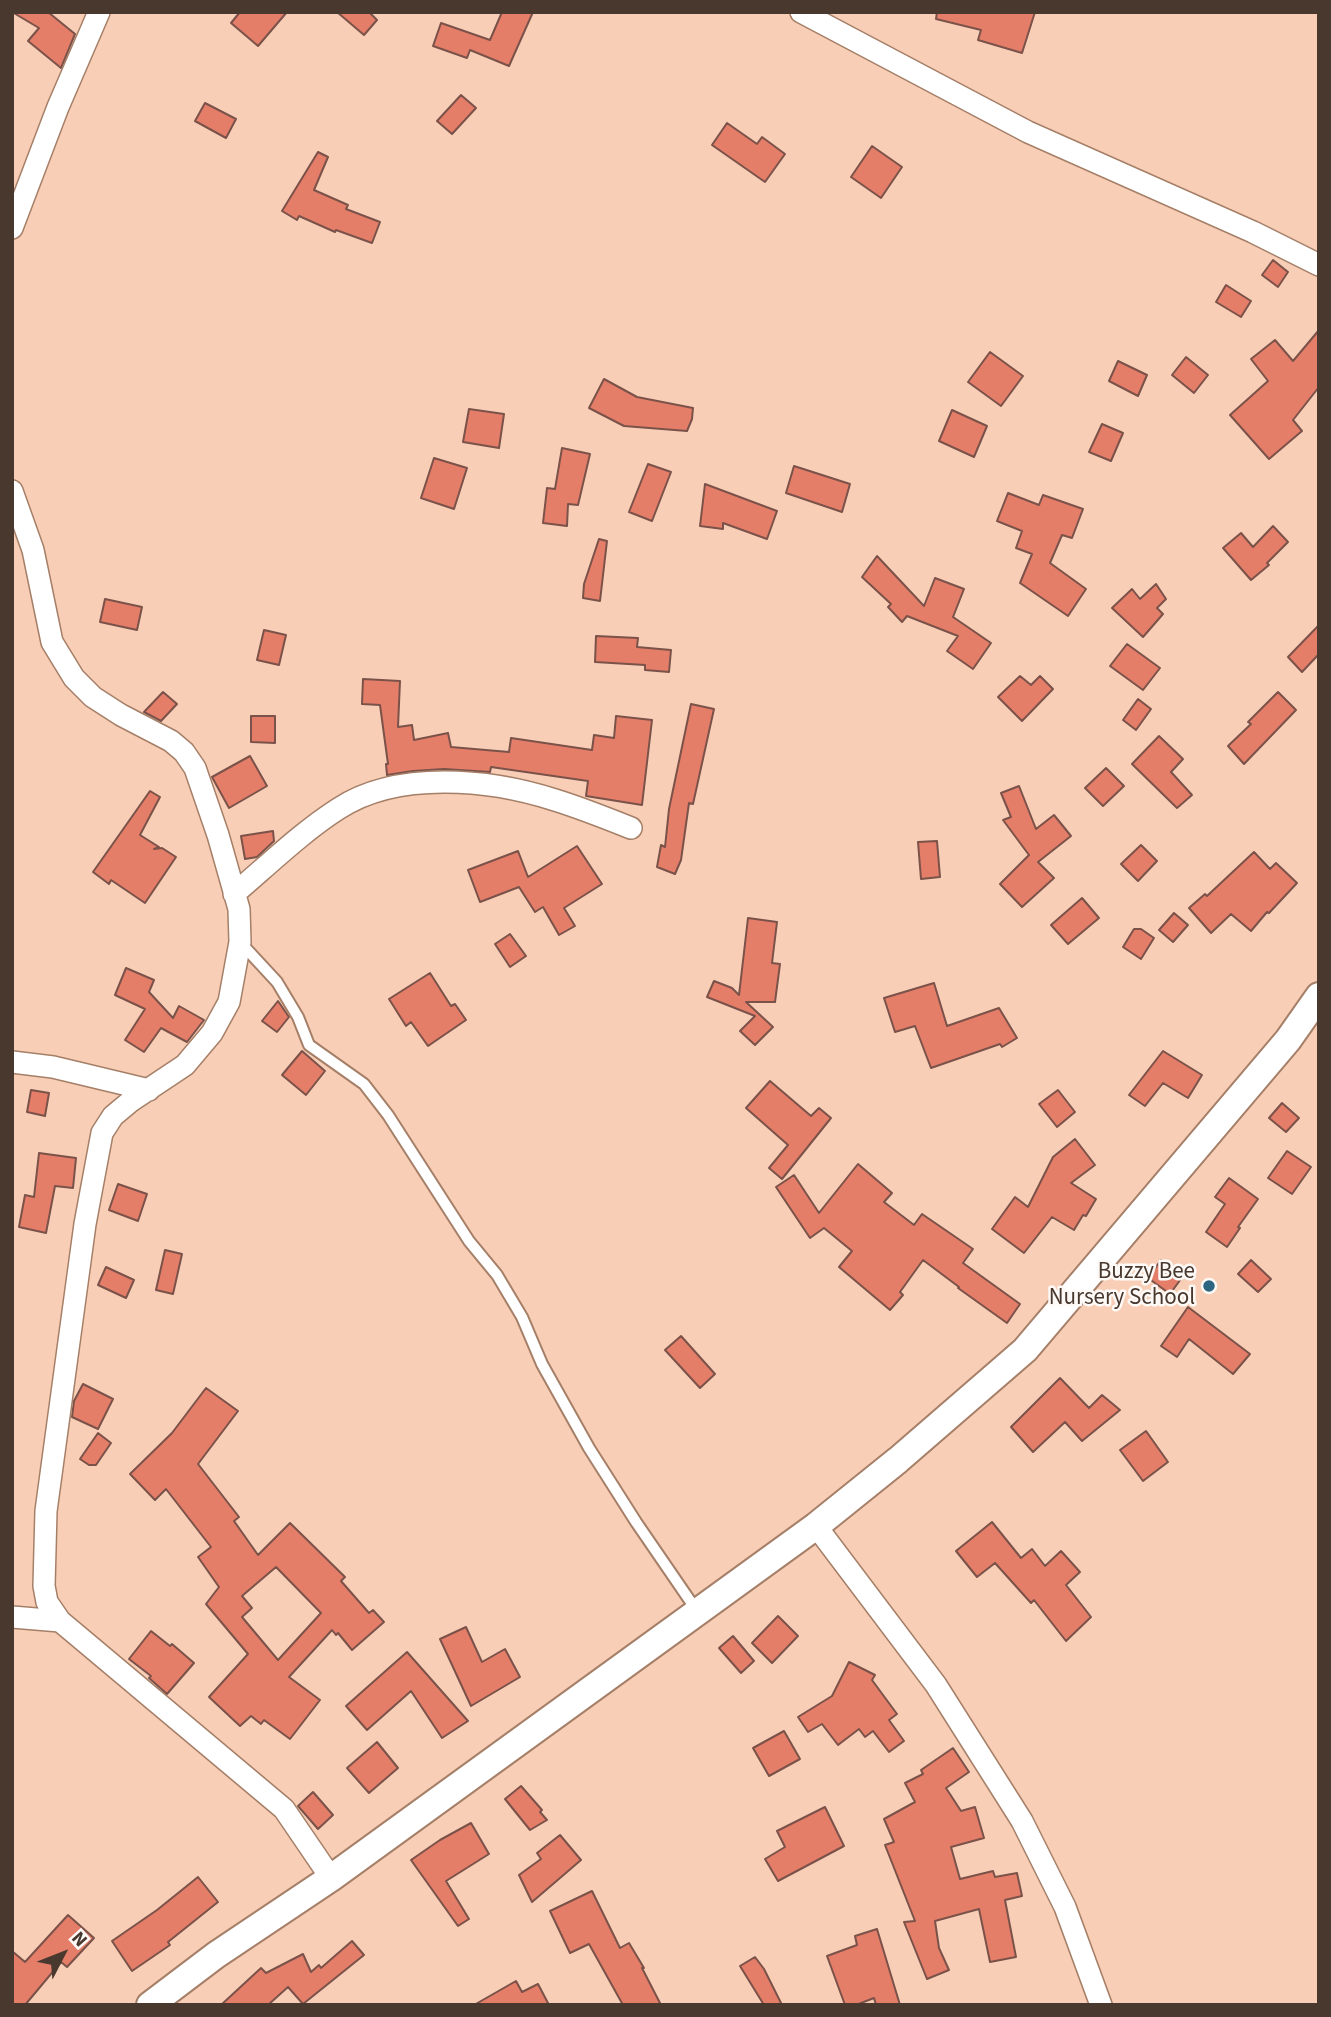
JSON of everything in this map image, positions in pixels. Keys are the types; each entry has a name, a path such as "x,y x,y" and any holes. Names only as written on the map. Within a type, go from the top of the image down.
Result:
{"street":[{"path":"12,228 58,107 99,12"},
{"path":"801,12 1028,132 1253,232 1319,265"},
{"path":"12,491 33,550 52,642 75,678 93,697 171,741 184,752 195,768 239,909 240,942 229,1002 212,1033 185,1065 131,1101 113,1116 102,1133 85,1224 46,1511 44,1586 47,1602 60,1621 284,1809 331,1878"},
{"path":"234,894 338,809 384,787 438,782 503,788 554,799 631,828"},
{"path":"150,2005 216,1955 331,1878 816,1525 898,1460 1025,1350 1288,1040 1319,996"},
{"path":"12,1062 53,1067 149,1090"},
{"path":"816,1525 936,1685 1022,1821 1065,1907 1101,2005"},
{"path":"12,1617 60,1621"}],"lane":[{"path":"240,942 277,982 299,1017 309,1045 364,1084 388,1115 469,1241 497,1275 522,1317 542,1364 589,1448 697,1611"}],"building":[{"path":"12,12 48,12 75,34 61,68 28,41 39,28"},
{"path":"240,12 287,12 258,46 231,23"},
{"path":"337,12 369,12 377,20 364,35"},
{"path":"502,12 533,12 509,66 470,50 467,58 433,46 441,23 490,40"},
{"path":"937,12 1035,12 1022,53 978,40 981,30 936,19"},
{"path":"461,95 476,108 452,134 437,121"},
{"path":"205,103 236,119 226,138 195,121"},
{"path":"727,123 757,144 762,137 785,154 765,182 712,145"},
{"path":"872,146 902,167 881,198 851,177"},
{"path":"318,152 328,157 314,190 348,205 346,209 380,222 372,243 336,230 335,232 299,216 297,220 282,211"},
{"path":"1273,260 1288,272 1278,287 1262,275"},
{"path":"1226,285 1251,301 1241,317 1216,302"},
{"path":"1319,330 1319,387 1293,420 1302,431 1269,459 1230,415 1268,381 1251,359 1275,340 1293,361"},
{"path":"990,352 1023,376 1001,406 968,382"},
{"path":"1186,357 1208,375 1194,393 1172,375"},
{"path":"1118,361 1147,375 1138,396 1109,381"},
{"path":"604,379 637,397 693,408 687,431 624,426 589,408"},
{"path":"469,409 504,414 499,448 463,442"},
{"path":"952,410 987,426 974,457 939,441"},
{"path":"1102,424 1123,433 1111,461 1089,452"},
{"path":"562,448 590,454 578,505 568,504 567,526 543,523 547,488 555,489"},
{"path":"434,458 467,468 454,509 421,498"},
{"path":"648,464 671,472 652,521 629,512"},
{"path":"794,466 850,484 842,512 786,493"},
{"path":"705,484 777,511 767,539 723,523 723,529 700,526"},
{"path":"1008,493 1039,505 1043,495 1083,509 1072,538 1062,535 1050,563 1086,589 1068,616 1020,583 1032,554 1016,548 1022,531 997,521"},
{"path":"1273,526 1288,542 1267,563 1269,565 1251,580 1223,548 1241,533 1253,547"},
{"path":"599,539 607,541 600,601 583,598 584,584"},
{"path":"877,556 924,606 935,578 964,589 953,617 991,643 973,669 947,651 958,636 907,616 902,622 888,607 891,604 862,577"},
{"path":"1156,584 1166,599 1157,608 1163,614 1143,637 1112,608 1132,589 1140,599"},
{"path":"105,599 142,607 137,630 100,622"},
{"path":"1319,625 1319,654 1302,672 1288,657"},
{"path":"264,630 286,635 279,665 257,660"},
{"path":"596,636 638,638 637,647 671,650 669,672 645,670 645,665 595,662"},
{"path":"1127,644 1160,668 1143,690 1110,666"},
{"path":"1020,676 1031,685 1040,676 1053,689 1022,721 998,697"},
{"path":"363,679 400,681 398,727 412,725 414,740 448,733 451,747 509,752 511,738 592,750 594,735 614,738 616,716 652,720 642,805 586,796 588,781 491,767 490,772 444,769 387,775 380,705 362,704"},
{"path":"163,692 177,704 161,721 144,712"},
{"path":"1278,692 1296,710 1244,764 1228,746"},
{"path":"1138,699 1151,709 1136,730 1123,720"},
{"path":"691,704 714,709 693,804 689,803 681,860 675,874 657,867 661,845 665,847 669,809"},
{"path":"251,716 275,716 275,743 251,742"},
{"path":"1159,736 1183,759 1171,772 1192,795 1177,808 1132,764"},
{"path":"250,756 267,786 229,808 212,777"},
{"path":"1106,768 1124,786 1103,806 1085,788"},
{"path":"1019,786 1036,829 1054,815 1071,836 1038,862 1054,878 1022,907 1000,884 1029,855 1003,820 1011,817 1001,793"},
{"path":"150,791 160,797 140,835 159,847 154,849 162,848 176,857 145,903 111,880 109,884 93,872"},
{"path":"273,831 274,841 257,857 245,859 241,836"},
{"path":"937,841 940,877 921,879 918,842"},
{"path":"1141,845 1157,861 1138,881 1121,864"},
{"path":"577,846 602,884 564,908 575,926 559,935 543,907 535,912 519,887 480,902 468,870 518,851 528,877"},
{"path":"1254,852 1270,869 1276,863 1297,883 1251,931 1231,914 1211,933 1189,908 1205,894 1207,896"},
{"path":"1082,898 1099,918 1068,944 1051,925"},
{"path":"1174,913 1188,925 1173,942 1159,930"},
{"path":"748,918 777,922 772,963 780,964 775,1002 746,1002 773,1027 755,1045 740,1031 755,1016 707,997 714,981 732,988 739,995"},
{"path":"1134,929 1141,929 1154,938 1141,959 1123,947"},
{"path":"510,934 526,956 510,967 495,944"},
{"path":"126,968 154,980 149,992 173,1018 179,1006 204,1020 187,1042 161,1028 144,1052 125,1040 145,1009 115,995"},
{"path":"430,973 451,1006 455,1004 466,1020 428,1046 411,1022 406,1026 389,999"},
{"path":"934,983 947,1026 999,1008 1017,1038 1002,1047 1000,1044 931,1068 915,1026 895,1032 884,998"},
{"path":"278,1001 289,1017 277,1032 262,1021"},
{"path":"302,1051 325,1071 306,1095 282,1075"},
{"path":"1163,1051 1202,1075 1188,1098 1163,1083 1145,1106 1129,1095"},
{"path":"770,1081 811,1116 819,1108 831,1118 782,1179 769,1168 788,1145 746,1108"},
{"path":"31,1090 49,1093 45,1116 27,1112"},
{"path":"1058,1090 1075,1112 1057,1127 1039,1104"},
{"path":"1282,1103 1299,1118 1286,1132 1269,1118"},
{"path":"1075,1139 1095,1165 1071,1183 1096,1199 1074,1230 1052,1217 1024,1253 992,1229 1015,1197 1028,1207 1053,1157"},
{"path":"1287,1151 1311,1167 1292,1194 1268,1178"},
{"path":"39,1153 76,1158 73,1188 55,1186 46,1233 19,1227 25,1195 34,1197"},
{"path":"858,1164 892,1193 884,1202 914,1225 922,1214 973,1249 963,1263 1020,1304 1007,1323 923,1260 900,1292 903,1295 890,1310 839,1267 852,1251 824,1228 810,1238 776,1187 794,1175 819,1213"},
{"path":"1229,1178 1258,1199 1227,1247 1206,1232 1225,1204 1215,1197"},
{"path":"118,1184 147,1194 138,1221 109,1210"},
{"path":"165,1250 182,1254 173,1294 156,1290"},
{"path":"1161,1260 1183,1276 1170,1294 1148,1278"},
{"path":"1251,1260 1271,1279 1258,1292 1238,1274"},
{"path":"106,1267 134,1280 126,1298 98,1285"},
{"path":"1188,1307 1250,1354 1233,1374 1189,1339 1177,1357 1161,1346"},
{"path":"681,1336 715,1374 700,1388 665,1350"},
{"path":"1060,1378 1089,1408 1102,1395 1120,1410 1082,1441 1065,1422 1033,1452 1011,1427"},
{"path":"83,1384 113,1399 98,1429 72,1417 74,1401"},
{"path":"206,1388 238,1411 198,1464 239,1517 234,1521 258,1555 290,1523 345,1577 341,1581 369,1613 373,1610 384,1622 352,1650 338,1633 336,1635 332,1630 289,1677 320,1700 290,1739 264,1720 261,1724 251,1716 240,1726 209,1697 248,1654 206,1604 219,1587 198,1557 211,1547 166,1489 155,1500 130,1474 172,1433","holes":["276,1567 321,1613 278,1660 242,1617 252,1608 242,1596"]},
{"path":"1146,1431 1168,1462 1143,1481 1120,1450"},
{"path":"98,1433 111,1443 96,1465 89,1465 80,1459"},
{"path":"992,1522 1021,1558 1032,1549 1045,1566 1061,1551 1080,1572 1066,1585 1091,1617 1066,1641 1034,1600 1031,1603 995,1563 977,1577 956,1551"},
{"path":"778,1616 798,1636 772,1663 752,1643"},
{"path":"466,1627 482,1662 505,1649 520,1677 471,1706 440,1639"},
{"path":"151,1631 170,1646 172,1644 194,1663 167,1694 149,1678 151,1676 129,1659"},
{"path":"733,1636 754,1661 741,1673 719,1648"},
{"path":"407,1652 468,1721 442,1738 411,1691 367,1730 346,1706"},
{"path":"849,1662 875,1675 872,1680 897,1714 889,1720 904,1741 889,1752 873,1731 865,1737 859,1729 838,1745 822,1724 808,1732 798,1717 832,1696"},
{"path":"784,1731 800,1759 769,1776 753,1748"},
{"path":"377,1742 398,1768 369,1793 347,1768"},
{"path":"953,1748 969,1772 946,1788 961,1811 975,1807 984,1838 951,1847 960,1879 993,1871 995,1877 1017,1873 1022,1896 1005,1900 1016,1957 990,1962 979,1909 935,1921 939,1948 949,1970 927,1979 904,1922 915,1921 885,1845 894,1842 884,1819 915,1802 905,1783 923,1774 921,1770"},
{"path":"521,1786 542,1810 540,1812 547,1820 530,1830 505,1799"},
{"path":"313,1792 333,1815 318,1829 298,1806"},
{"path":"825,1807 844,1846 778,1881 765,1859 785,1847 777,1831"},
{"path":"471,1823 489,1854 446,1881 469,1919 458,1926 411,1860"},
{"path":"560,1835 581,1860 532,1902 519,1875 541,1859 537,1853"},
{"path":"198,1877 218,1902 168,1942 170,1945 132,1971 112,1941"},
{"path":"592,1891 620,1948 629,1943 661,2005 623,2005 589,1944 570,1953 550,1911"},
{"path":"68,1915 94,1938 67,1967 61,1962 25,2005 12,2005 12,1951 25,1962"},
{"path":"877,1929 900,2005 876,2005 874,1998 856,2005 845,2005 827,1956 857,1945 855,1936"},
{"path":"352,1941 364,1955 303,2004 288,1987 268,2005 221,2005 261,1968 266,1973 303,1954 311,1972 319,1965 321,1968"},
{"path":"755,1957 782,2005 764,2005 740,1966"},
{"path":"516,1981 522,1992 538,1984 549,2005 474,2005"}],"place":[{"name":"Buzzy Bee Nursery School","path":"1209,1286"}]}
